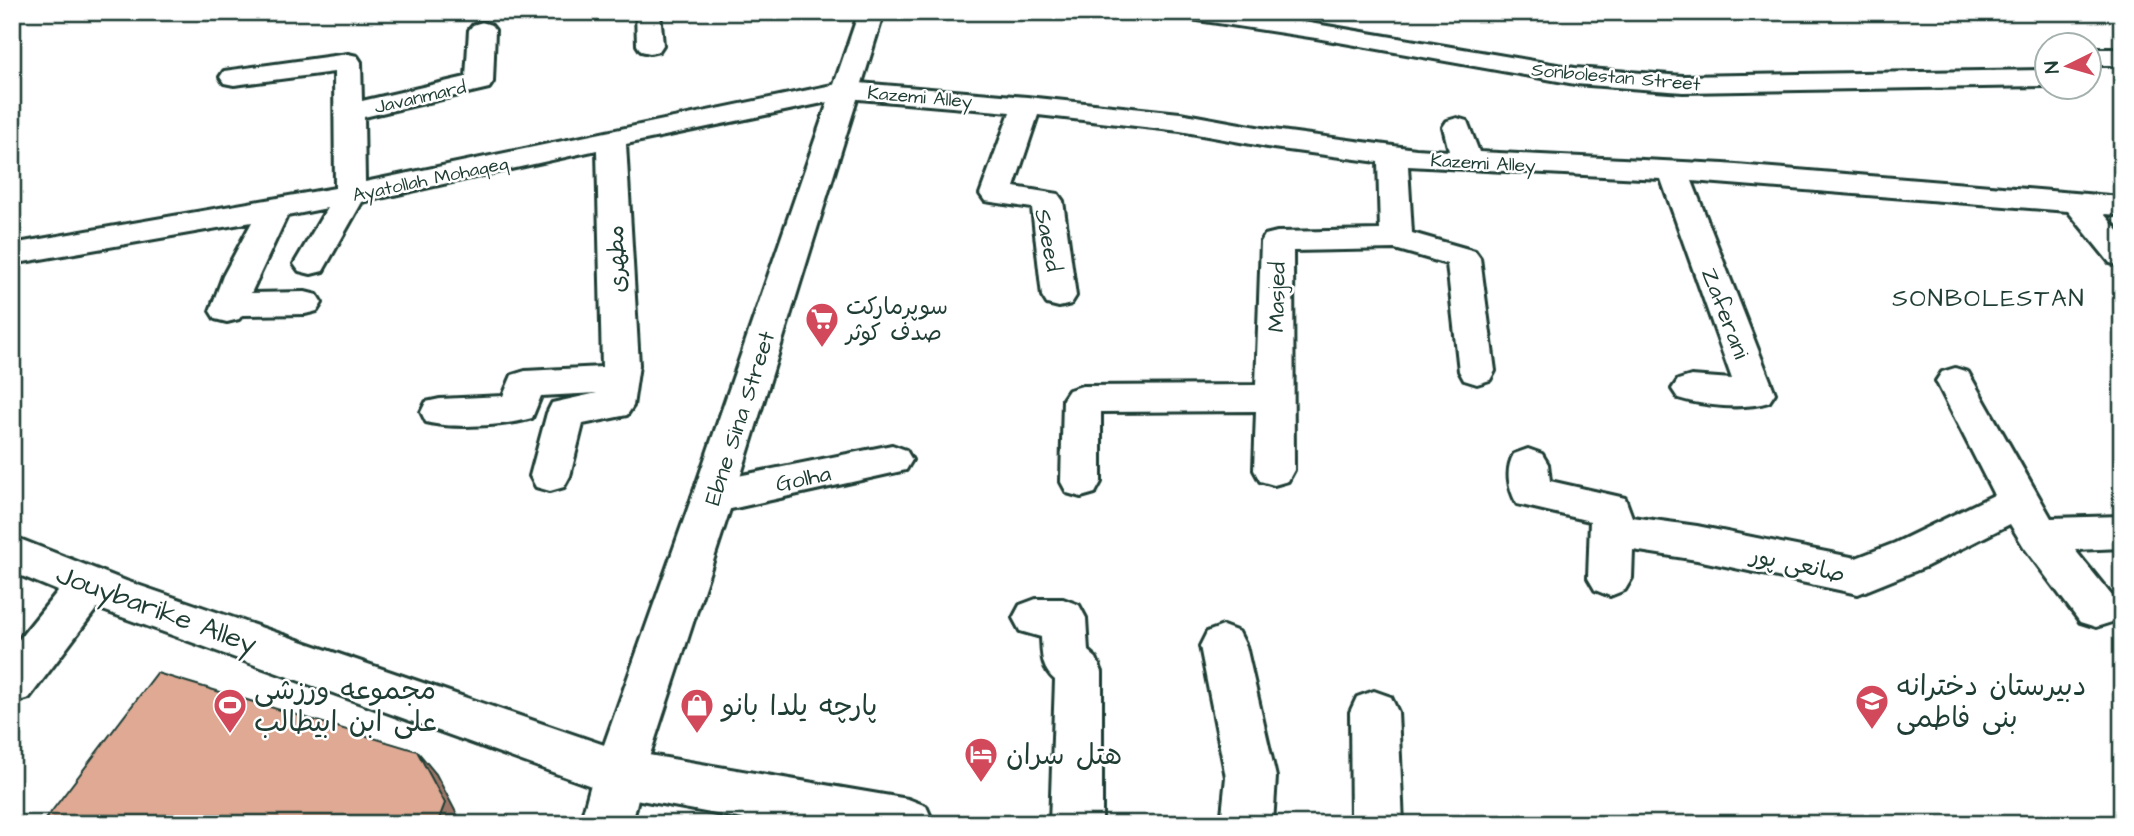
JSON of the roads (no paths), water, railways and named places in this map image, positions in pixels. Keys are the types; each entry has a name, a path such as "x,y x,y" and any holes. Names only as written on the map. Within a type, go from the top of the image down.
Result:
{"street":[{"path":"648,12 650,45"},
{"name":"Ebne Sina Street","path":"606,824 619,773 713,497 872,12"},
{"name":"Sonbolestan Street","path":"1191,12 1258,17 1575,76 1683,84 1726,96 2032,79"},
{"name":"Sonbolestan Street","path":"1316,12 1590,58 1664,58"},
{"name":"Javanmard","path":"349,112 479,82 482,30"},
{"path":"1845,57 2032,57"},
{"path":"2102,57 2122,57"},
{"name":"Javanmard","path":"234,77 348,62 346,93 349,112 350,195"},
{"path":"2102,78 2122,78"},
{"name":"Kazemi Alley","path":"847,90 1027,105 1180,122 1394,155 1673,171 2122,206"},
{"name":"Ayatollah Mohaqeq","path":"12,254 350,195 847,90"},
{"name":"Saeed","path":"1027,105 996,194 1047,201 1059,296"},
{"path":"1457,127 1467,161"},
{"path":"1210,158 1224,130"},
{"name":"مطهری","path":"550,476 566,413 614,406 621,365 611,138"},
{"path":"1394,155 1396,239 1463,258 1477,371"},
{"name":"Zaferani","path":"1673,171 1756,393 1691,389"},
{"path":"311,264 350,195"},
{"path":"2078,203 2122,256"},
{"path":"274,209 240,276 229,307 304,303"},
{"name":"Masjed","path":"1275,470 1277,242 1396,239"},
{"path":"440,412 518,409 526,384 618,379"},
{"path":"1955,381 2028,518 2096,609"},
{"path":"1082,482 1082,399 1275,398"},
{"name":"Golha","path":"713,497 892,460"},
{"path":"1528,464 1531,493 1609,509 1612,530 1610,578"},
{"name":"صانعی پور","path":"1612,530 1697,543 1858,576 1910,555 2028,518 2122,532"},
{"name":"Jouybarike Alley","path":"12,553 89,585 619,773 908,824"},
{"path":"12,683 89,585"},
{"path":"1036,618 1063,618 1065,660 1079,671 1076,824"},
{"path":"1223,646 1251,778 1247,824"},
{"path":"1374,712 1377,824"}],"place":[{"name":"سوپرمارکت صدف کوثر","path":"822,349"},
{"name":"دبیرستان دخترانه بنی فاطمی","path":"1872,731"},
{"name":"مجموعه ورزشی علی ابن ابیطالب","path":"230,735"},
{"name":"پارچه یلدا بانو","path":"697,735"},
{"name":"هتل سران","path":"981,784"}],"district":[{"name":"SONBOLESTAN","path":"1989,298"}]}
